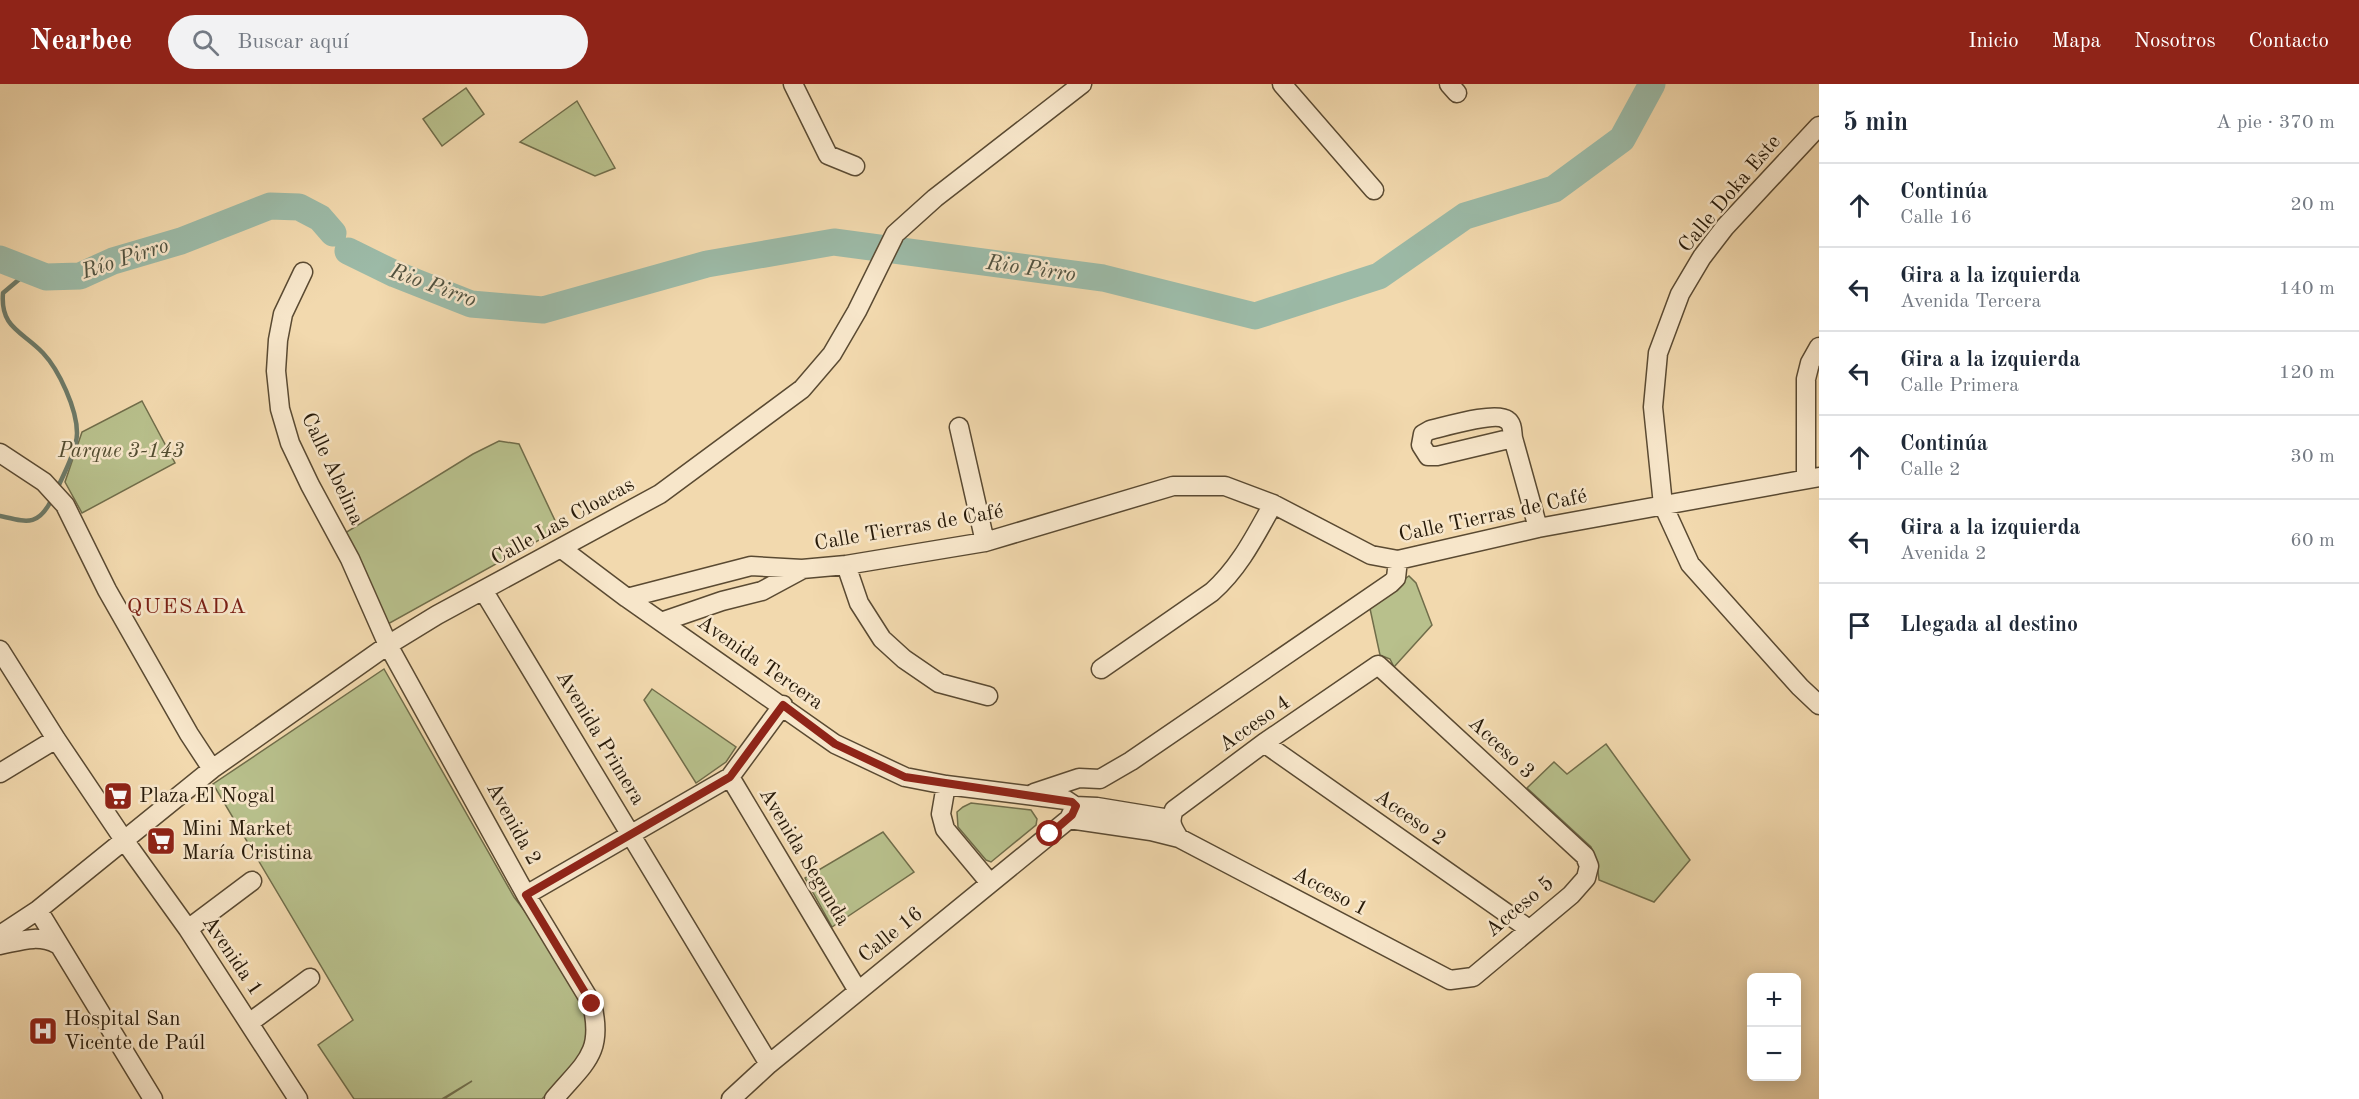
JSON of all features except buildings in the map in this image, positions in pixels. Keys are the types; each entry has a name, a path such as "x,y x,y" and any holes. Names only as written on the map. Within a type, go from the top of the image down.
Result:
{"street":[{"path":"793,84 828,155 855,166"},
{"name":"Calle Las Cloacas","path":"0,935 38,910 212,769 388,645 483,590 660,494 802,388 832,354 857,311 895,234 935,198 1082,84"},
{"path":"1282,84 1374,190"},
{"name":"Calle Doka Este","path":"1819,126 1725,227 1702,257 1680,294 1658,353 1653,407 1663,505 1690,564 1800,687 1819,705"},
{"name":"Calle Abelina","path":"303,272 283,314 278,340 276,371 280,409 290,443 350,559 388,645"},
{"path":"1812,478 1806,379 1810,363 1819,347"},
{"path":"959,427 985,542"},
{"path":"1513,438 1538,528"},
{"path":"0,453 45,482 65,505 107,590 189,735 212,769"},
{"name":"Calle Tierras de Café","path":"627,598 751,566 802,569 846,565 985,542 1173,486 1225,486 1273,504 1371,555 1398,560 1538,528 1812,478"},
{"path":"1101,669 1212,592 1228,578 1249,549 1273,504"},
{"name":"Avenida Tercera","path":"562,549 627,598 783,705 835,744 905,777 946,785 1066,800 1072,812"},
{"path":"1027,795 1079,778 1100,779 1131,761 1391,583 1396,578 1398,560"},
{"path":"846,565 859,603 882,639 904,659 939,683 988,696"},
{"name":"Calle Tierras de Café","path":"661,622 722,601 762,591 802,569"},
{"name":"Avenida Primera","path":"483,590 770,1064"},
{"name":"Avenida 2","path":"388,645 526,895 592,1004 597,1024 596,1043 588,1059 554,1099"},
{"name":"Avenida 1","path":"0,650 124,840 188,929 298,1099"},
{"name":"Acceso 4","path":"1174,828 1174,810 1264,743 1378,665"},
{"name":"Acceso 3","path":"1378,665 1585,856 1589,866"},
{"path":"526,895 730,777 783,705"},
{"path":"0,773 56,738"},
{"name":"Acceso 2","path":"1264,743 1529,929"},
{"name":"Avenida Segunda","path":"730,777 858,991"},
{"name":"Calle 16","path":"731,1099 1072,812 1091,794 1100,779"},
{"path":"946,785 941,814 945,829 990,883"},
{"name":"Acceso 1","path":"1072,812 1151,831 1174,828 1450,980 1473,977"},
{"name":"Acceso 5","path":"1473,977 1571,895 1586,878 1589,866"},
{"path":"188,929 252,881"},
{"path":"38,910 153,1099"},
{"path":"0,945 35,938 46,938 57,944"},
{"path":"249,1023 310,978"}],"green space":[{"path":"466,88 484,114 442,146 423,119"},
{"path":"577,101 615,168 595,176 520,142"},
{"name":"Parque 3-143","path":"142,401 175,463 82,513 65,482 82,432"},
{"path":"499,441 519,444 559,529 388,624 345,533 473,454"},
{"path":"1409,576 1416,583 1432,625 1394,667 1390,659 1380,655 1369,604"},
{"path":"384,669 514,897 546,939 586,1005 590,1024 582,1056 542,1099 444,1099 472,1081 442,1099 354,1099 318,1045 353,1020 213,784"},
{"path":"652,689 736,747 726,762 696,783 644,700"},
{"path":"1606,744 1690,860 1654,902 1599,880 1597,862 1591,847 1527,788 1554,762 1567,774"},
{"path":"971,803 1031,810 1037,819 1036,825 991,862 986,860 958,827 957,812"},
{"path":"883,832 914,872 832,927 805,878"}],"waterway":[{"name":"Rio Pirro","path":"348,251 395,274 471,304 543,310 707,264 834,242 1103,278 1255,316 1379,276 1465,216 1554,189 1622,139 1652,84"},
{"name":"Río Pirro","path":"0,259 46,277 80,276 113,261 181,241 270,206 299,207 320,218 333,233"},
{"path":"29,271 3,293 3,305 9,322 43,353 55,369 74,413 77,433 75,446 57,489"},
{"path":"0,516 31,520 42,514 52,499"}],"place":[{"name":"Plaza El Nogal","path":"118,796"},
{"name":"Mini Market María Cristina","path":"161,841"},
{"name":"Hospital San Vicente de Paúl","path":"43,1031"}],"district":[{"name":"QUESADA","path":"187,607"}],"route":[{"path":"592,1004 526,895 730,777 783,705 835,744 905,777 946,785 1072,802 1076,806 1072,815 1050,834"}]}
